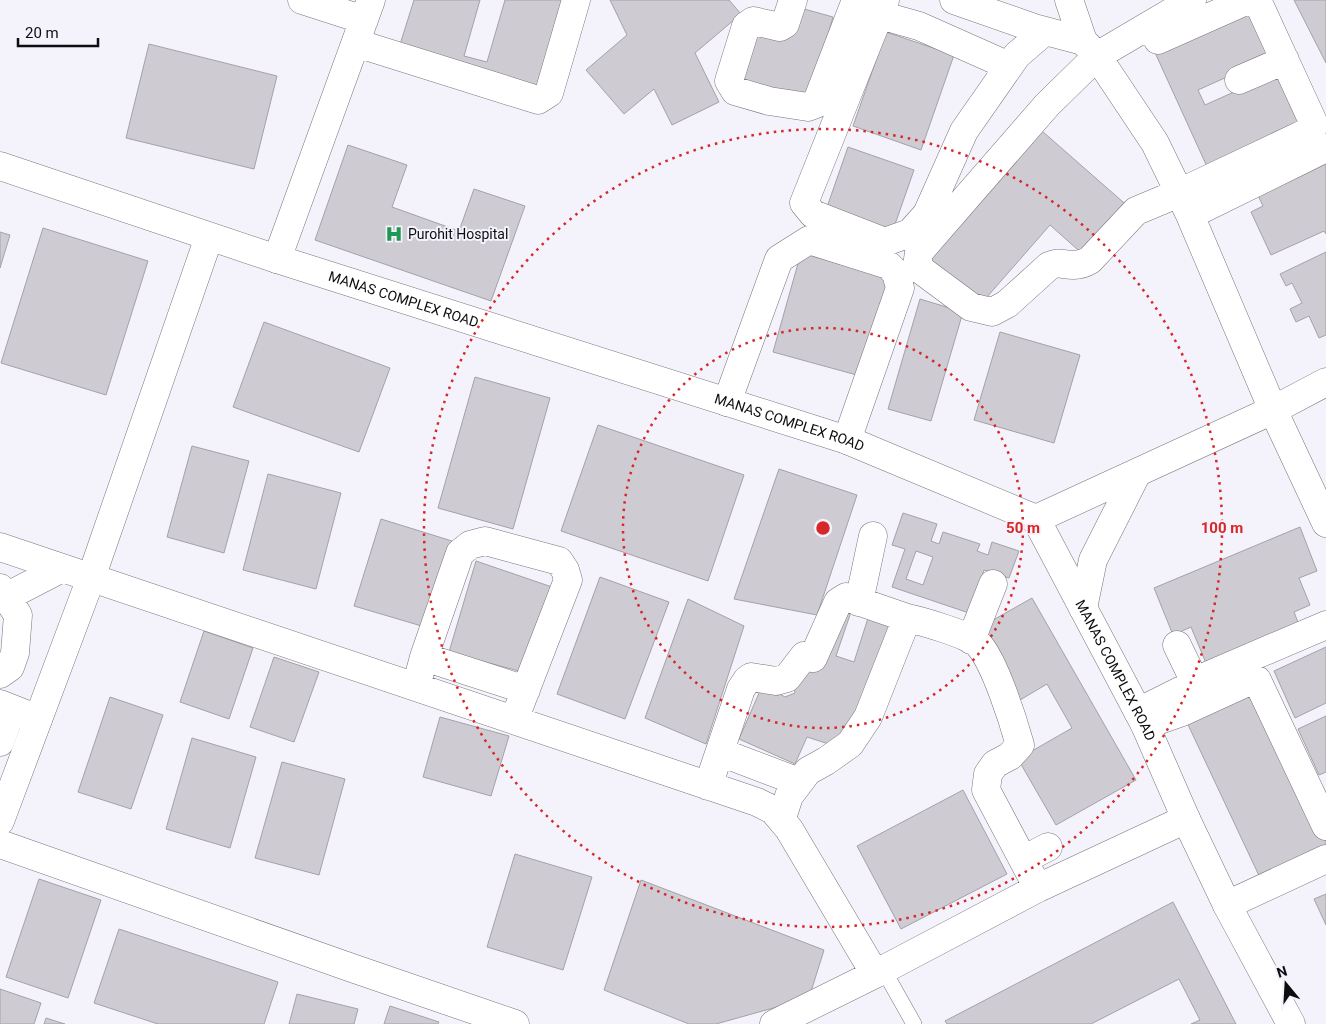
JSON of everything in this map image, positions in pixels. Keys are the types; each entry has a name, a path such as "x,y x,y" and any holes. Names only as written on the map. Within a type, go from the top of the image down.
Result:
{"street":[{"path":"302,0 364,21 538,100 549,93 576,0"},
{"path":"793,0 785,24 780,27 753,21 746,26 729,81 734,91 769,101 808,107 816,104 856,0"},
{"path":"954,0 1045,30 1090,48"},
{"path":"1069,0 1090,48 1155,143 1185,204 1273,410 1326,523"},
{"path":"1192,0 1090,48 1059,92 919,252 917,267 971,307 992,312 1007,304 1049,266 1057,262 1073,265 1090,260 1136,211 1185,204 1326,148"},
{"path":"1158,40 1248,0"},
{"path":"1185,204 1312,130 1314,124 1257,0"},
{"path":"1009,66 919,26 882,7 804,203 813,214 885,242 910,233 926,214 964,131 1017,55 1045,30"},
{"path":"277,260 364,21"},
{"path":"1238,80 1285,60"},
{"name":"MANAS COMPLEX ROAD","path":"0,166 277,260 847,440 1036,519 1142,718 1186,819 1227,905 1291,1024"},
{"path":"0,821 91,578 209,237"},
{"path":"727,402 778,259 809,240 888,265 896,273 900,288 847,440"},
{"path":"1036,519 1273,410 1326,382"},
{"path":"1083,608 1093,560 1137,473"},
{"path":"859,602 874,536"},
{"path":"416,687 424,657 460,553 470,545 485,542 559,561 565,570 568,580 514,720"},
{"path":"0,547 757,802 773,810 782,818 879,971"},
{"path":"0,674 10,667 15,653 18,615 3,592 62,568"},
{"path":"971,640 993,584"},
{"path":"708,786 741,689 747,680 751,677 776,681 787,678 804,656 813,658 838,602 846,597 907,618 930,623 979,643 991,663 1020,745 1010,756 995,764 988,774 986,790 1038,888"},
{"path":"782,818 789,796 808,770 826,762 850,744 868,717 907,618"},
{"path":"1177,645 1191,674 1202,678 1326,625"},
{"path":"424,657 526,690"},
{"path":"1142,718 1182,712 1254,679 1257,680 1326,826"},
{"path":"1142,718 1182,690"},
{"path":"0,742 6,706 38,720"},
{"path":"720,752 799,782"},
{"path":"774,1024 1038,888 1186,819"},
{"path":"0,844 515,1024"},
{"path":"1023,860 1048,847"},
{"path":"1227,905 1326,859"}],"lane":[{"path":"879,971 914,1024"}],"building":[{"path":"414,0 480,0 464,56 487,62 505,0 569,0 539,96 397,54"},
{"path":"610,0 729,0 741,14 695,53 719,102 672,125 654,89 624,114 586,70 627,35"},
{"path":"1254,0 1278,54 1198,90 1205,105 1285,69 1311,125 1209,171 1152,46"},
{"path":"1294,0 1326,0 1326,63"},
{"path":"797,7 833,17 810,98 741,79 756,26"},
{"path":"886,32 954,55 921,150 853,126"},
{"path":"149,44 277,76 254,169 126,138"},
{"path":"1042,131 1131,209 1087,258 1050,225 980,305 928,260"},
{"path":"348,145 407,165 392,207 459,231 474,189 525,206 491,301 315,240"},
{"path":"848,147 914,170 893,230 827,207"},
{"path":"1326,156 1326,234 1324,231 1271,255 1251,212 1263,206 1255,189"},
{"path":"43,228 148,261 106,395 1,363"},
{"path":"0,232 10,235 0,268"},
{"path":"1326,252 1326,335 1319,338 1309,316 1296,322 1290,309 1302,303 1292,283 1286,286 1280,274"},
{"path":"801,253 893,279 864,377 773,352"},
{"path":"920,299 963,312 931,421 888,409"},
{"path":"264,322 390,368 359,452 233,407"},
{"path":"1000,332 1080,355 1054,443 974,420"},
{"path":"475,377 550,398 513,529 438,508"},
{"path":"598,425 744,475 708,581 561,531"},
{"path":"192,446 249,461 224,553 167,537"},
{"path":"779,469 857,495 817,615 734,599"},
{"path":"268,474 341,493 316,589 243,570"},
{"path":"903,513 937,524 931,541 939,544 943,532 980,544 977,551 988,555 992,542 1019,551 1009,578 984,570 969,613 892,587 905,549 892,545","holes":["916,551 933,557 923,585 906,579"]},
{"path":"381,519 452,541 425,627 354,606"},
{"path":"1300,527 1317,571 1299,578 1310,605 1294,612 1299,625 1206,663 1191,627 1173,635 1154,588"},
{"path":"476,561 552,587 526,673 449,652"},
{"path":"600,577 669,602 625,719 557,694"},
{"path":"1032,598 1136,780 1056,825 1018,759 1072,728 1047,684 1020,700 979,628"},
{"path":"688,599 744,626 706,744 645,718"},
{"path":"840,606 852,609 836,656 854,662 869,615 899,625 872,703 841,748 807,737 795,764 739,739 763,684 785,697 795,693 793,682 802,662 820,670"},
{"path":"204,631 253,648 229,719 180,702"},
{"path":"1326,647 1326,703 1295,718 1274,671"},
{"path":"274,657 319,672 294,742 250,727"},
{"path":"1255,681 1326,834 1326,853 1262,882 1183,714"},
{"path":"110,697 163,715 131,809 78,792"},
{"path":"1326,716 1326,772 1319,775 1298,729"},
{"path":"440,717 509,736 491,796 423,777"},
{"path":"192,738 256,757 230,848 166,829"},
{"path":"282,762 345,779 319,875 255,858"},
{"path":"963,790 1007,874 901,929 857,846"},
{"path":"515,854 592,877 563,970 487,947"},
{"path":"39,879 101,900 68,998 6,977"},
{"path":"641,880 824,950 809,998 716,1024 689,1024 604,990"},
{"path":"1326,894 1326,925 1314,899"},
{"path":"1173,902 1236,1024 1191,1024 1200,1020 1179,979 1091,1024 947,1024 945,1021"},
{"path":"119,929 278,982 264,1024 158,1024 94,1003"},
{"path":"0,989 41,1003 34,1024 0,1024"},
{"path":"297,994 358,1009 354,1024 289,1024"},
{"path":"390,1006 439,1022 438,1024 384,1024"},
{"path":"46,1018 65,1024 44,1024"}],"place":[{"name":"Purohit Hospital","path":"394,234"}]}
